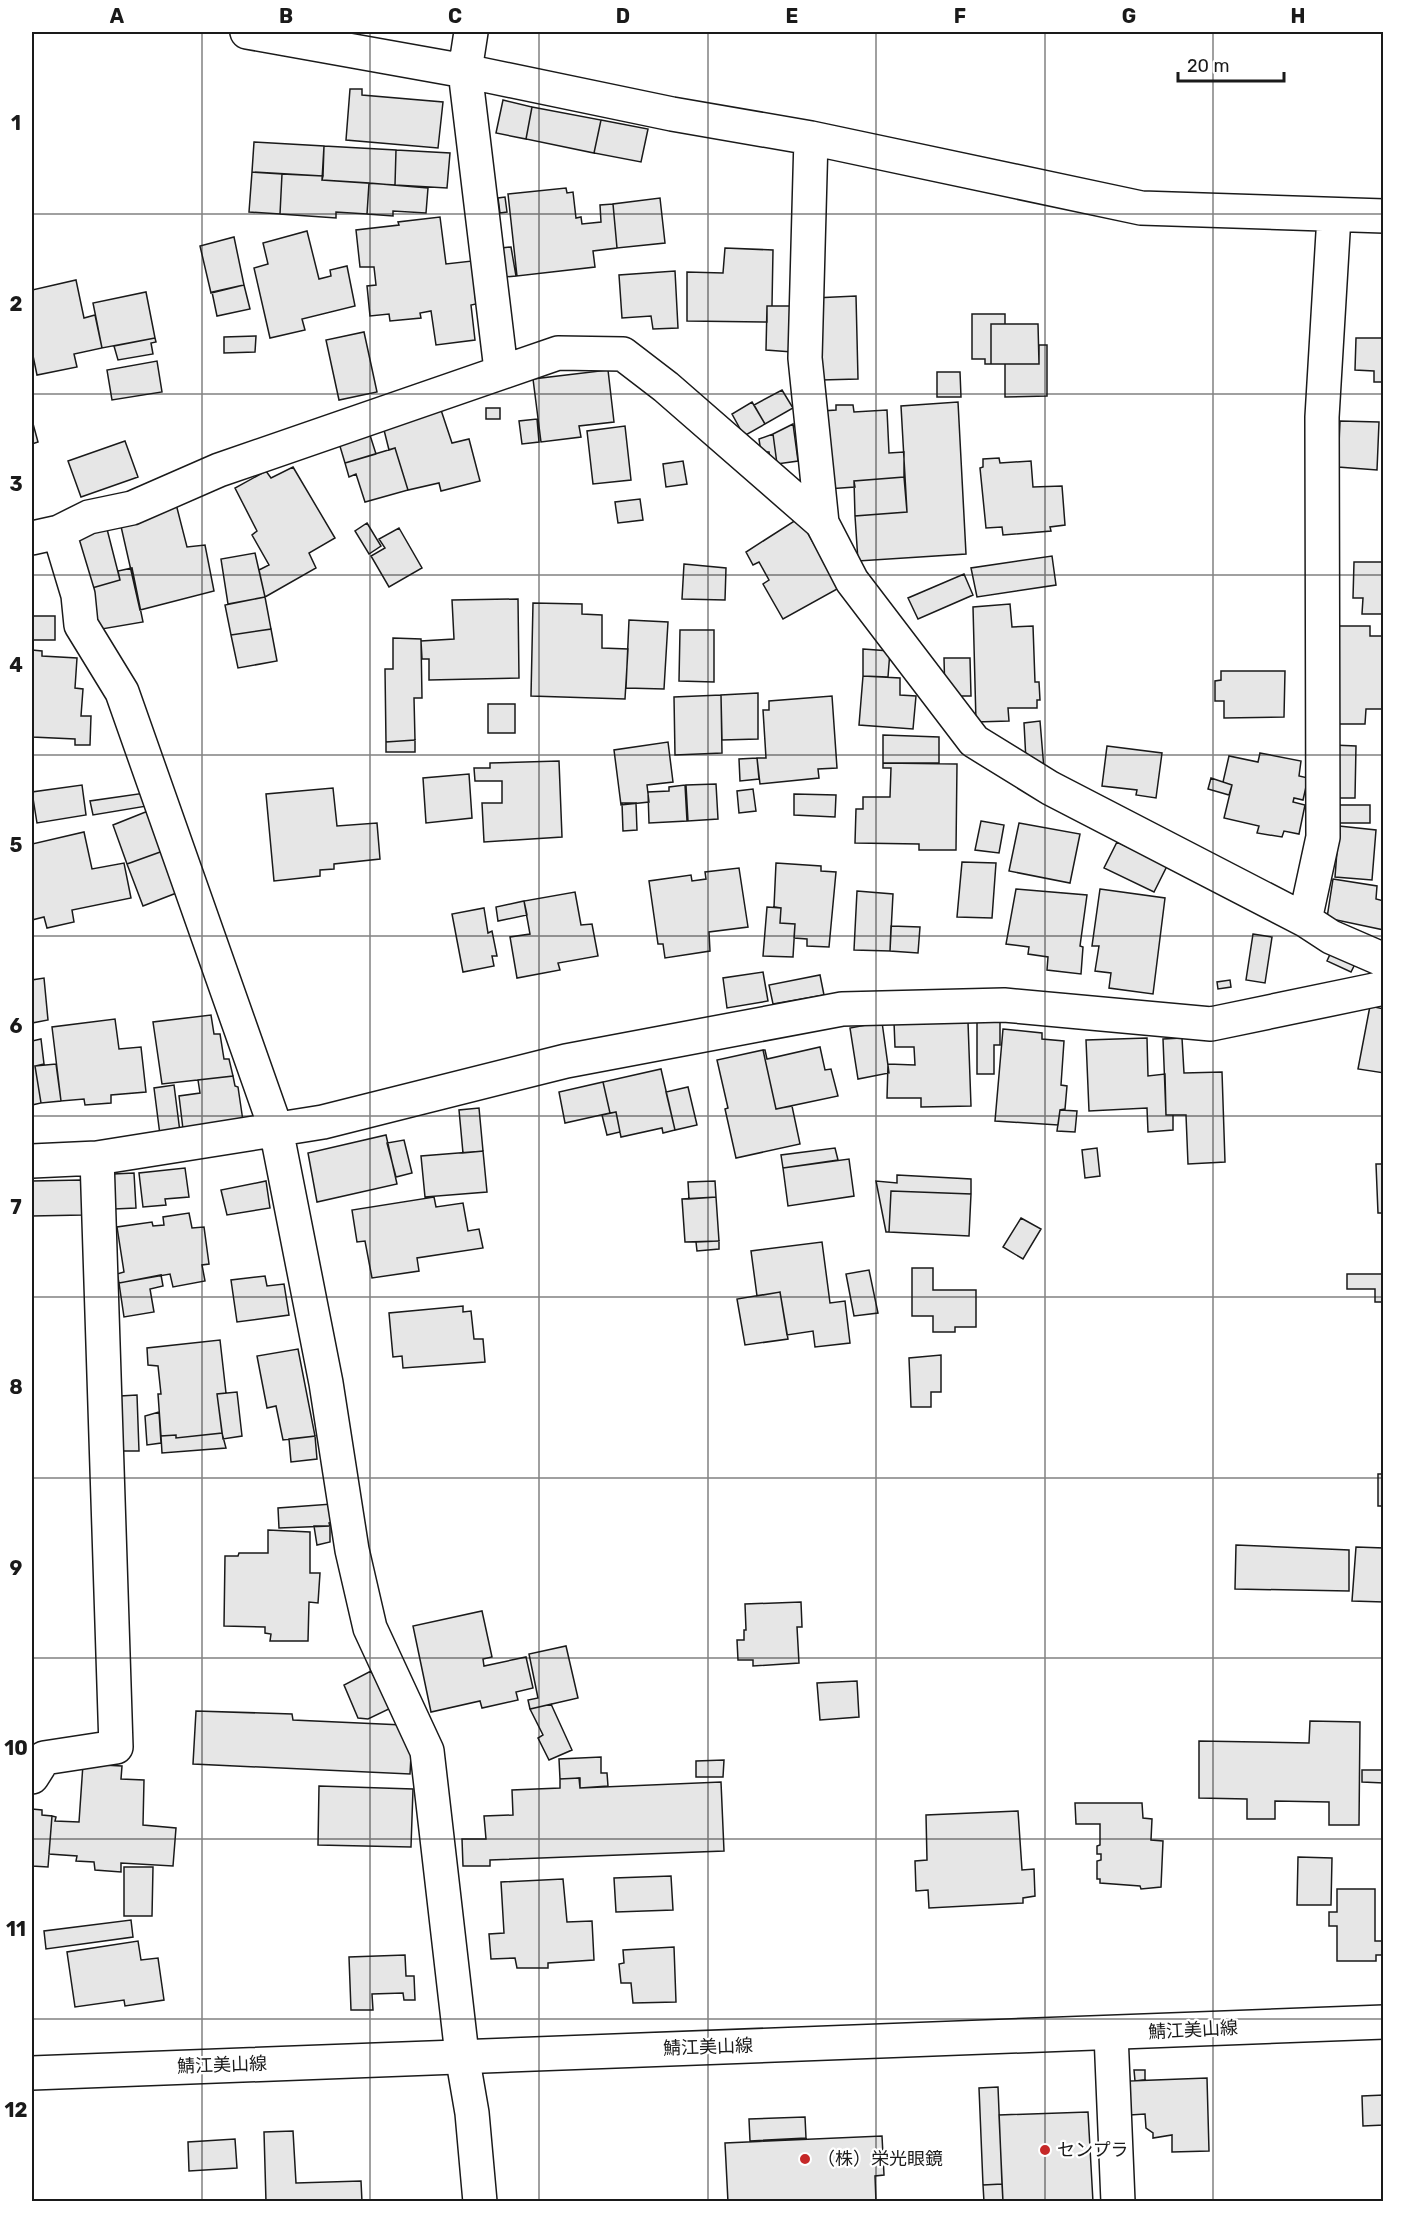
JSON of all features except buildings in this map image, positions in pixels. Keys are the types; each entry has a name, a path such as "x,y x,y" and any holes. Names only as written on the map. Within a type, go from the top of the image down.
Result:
{"street":[{"path":"247,32 465,71 672,114 811,138 1141,208 1383,216"},
{"path":"471,32 465,71 501,370"},
{"path":"811,138 805,358 822,523 852,581 974,741 1050,788 1305,920 1331,937 1383,960"},
{"path":"1305,920 1323,837 1322,417 1334,216"},
{"path":"480,2202 472,2113 462,2055 427,1751 370,1629 352,1550 326,1383 276,1129 122,692 81,624 78,595 45,535 90,517 132,508 219,470 558,352 623,354 666,387 822,523"},
{"path":"32,1161 97,1158 323,1122 566,1061 842,1010 1004,1005 1211,1024 1383,988"},
{"path":"32,1777 44,1758 116,1747 97,1158"},
{"name":"鯖江美山線","path":"32,2073 1383,2022"},
{"path":"1111,2034 1118,2202"}],"place":[{"name":"センプラ","path":"1045,2150"},
{"name":"（株）栄光眼鏡","path":"805,2159"}]}
